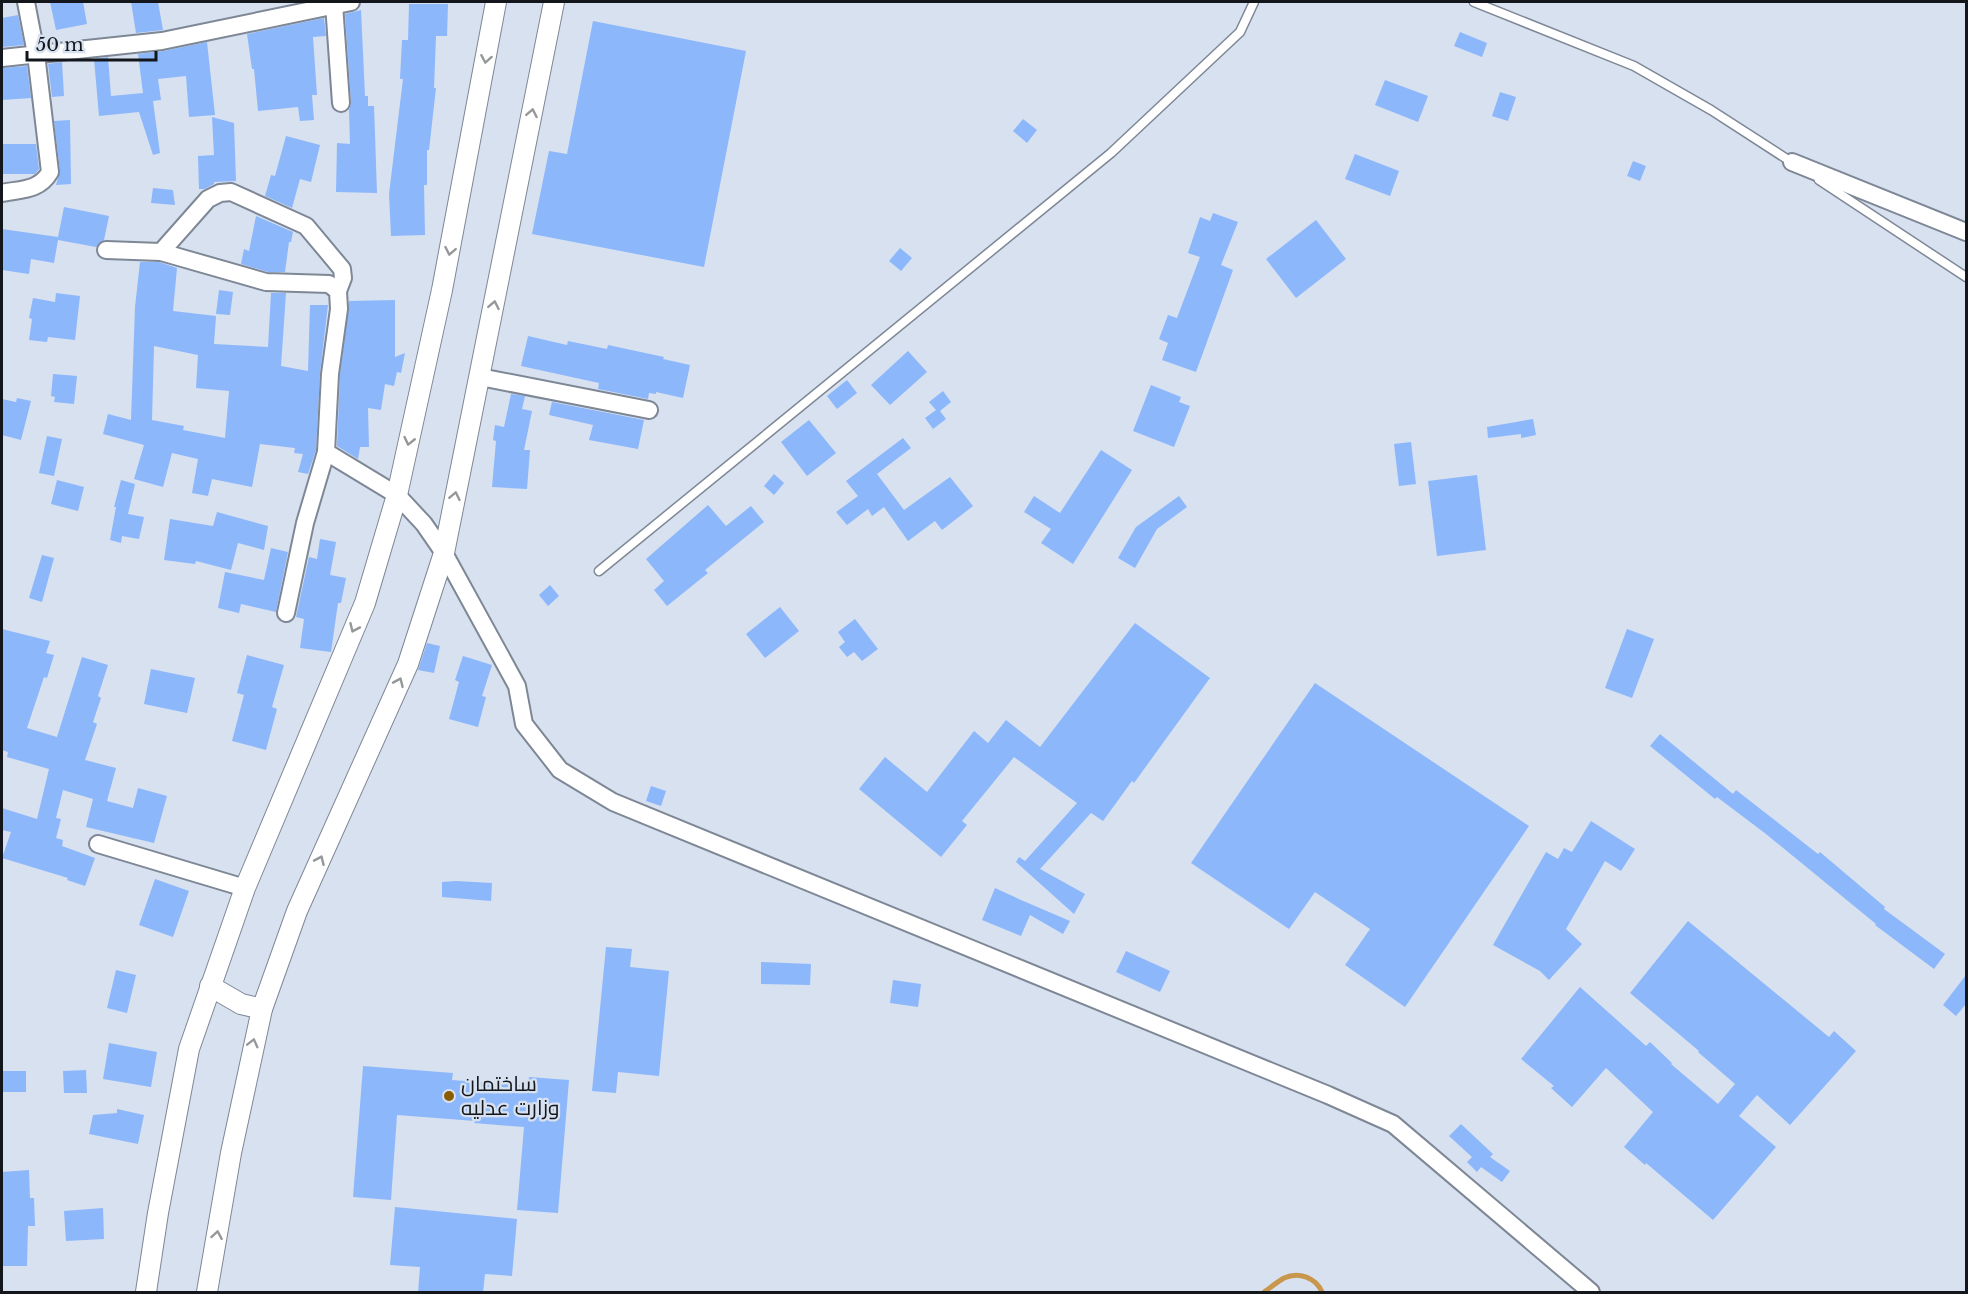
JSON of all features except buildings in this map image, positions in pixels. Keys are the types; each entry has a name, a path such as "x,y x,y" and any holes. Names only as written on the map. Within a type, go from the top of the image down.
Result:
{"street":[{"path":"2,193 44,183 50,172 36,54 26,2"},
{"path":"146,1293 158,1213 189,1049 245,888 365,603 397,495 442,290 496,2"},
{"path":"207,1293 231,1153 262,1009 297,911 408,664 444,553 554,2"},
{"path":"2,58 162,40 342,3 340,103"},
{"path":"1792,162 1966,232"},
{"path":"161,252 208,199 220,193 231,192 306,226 342,269 344,278 338,291 339,309 330,374 326,452 305,523 285,613"},
{"path":"106,250 161,252 266,282 329,284 338,291"},
{"path":"480,377 649,410"},
{"path":"326,452 397,495 424,524 444,553 517,686 524,724 561,770 613,802 1328,1095 1393,1124 1591,1293"},
{"path":"98,844 245,888"},
{"path":"210,986 241,1004 262,1009"}],"lane":[{"path":"599,571 1111,153 1240,32 1254,2"},
{"path":"1474,2 1634,66 1711,110 1966,277"}],"waterway":[{"path":"1264,1292 1284,1278 1295,1275 1306,1277 1316,1283 1322,1292"}],"place":[{"name":"ساختمان وزارت عدلیه","path":"449,1096"}]}
